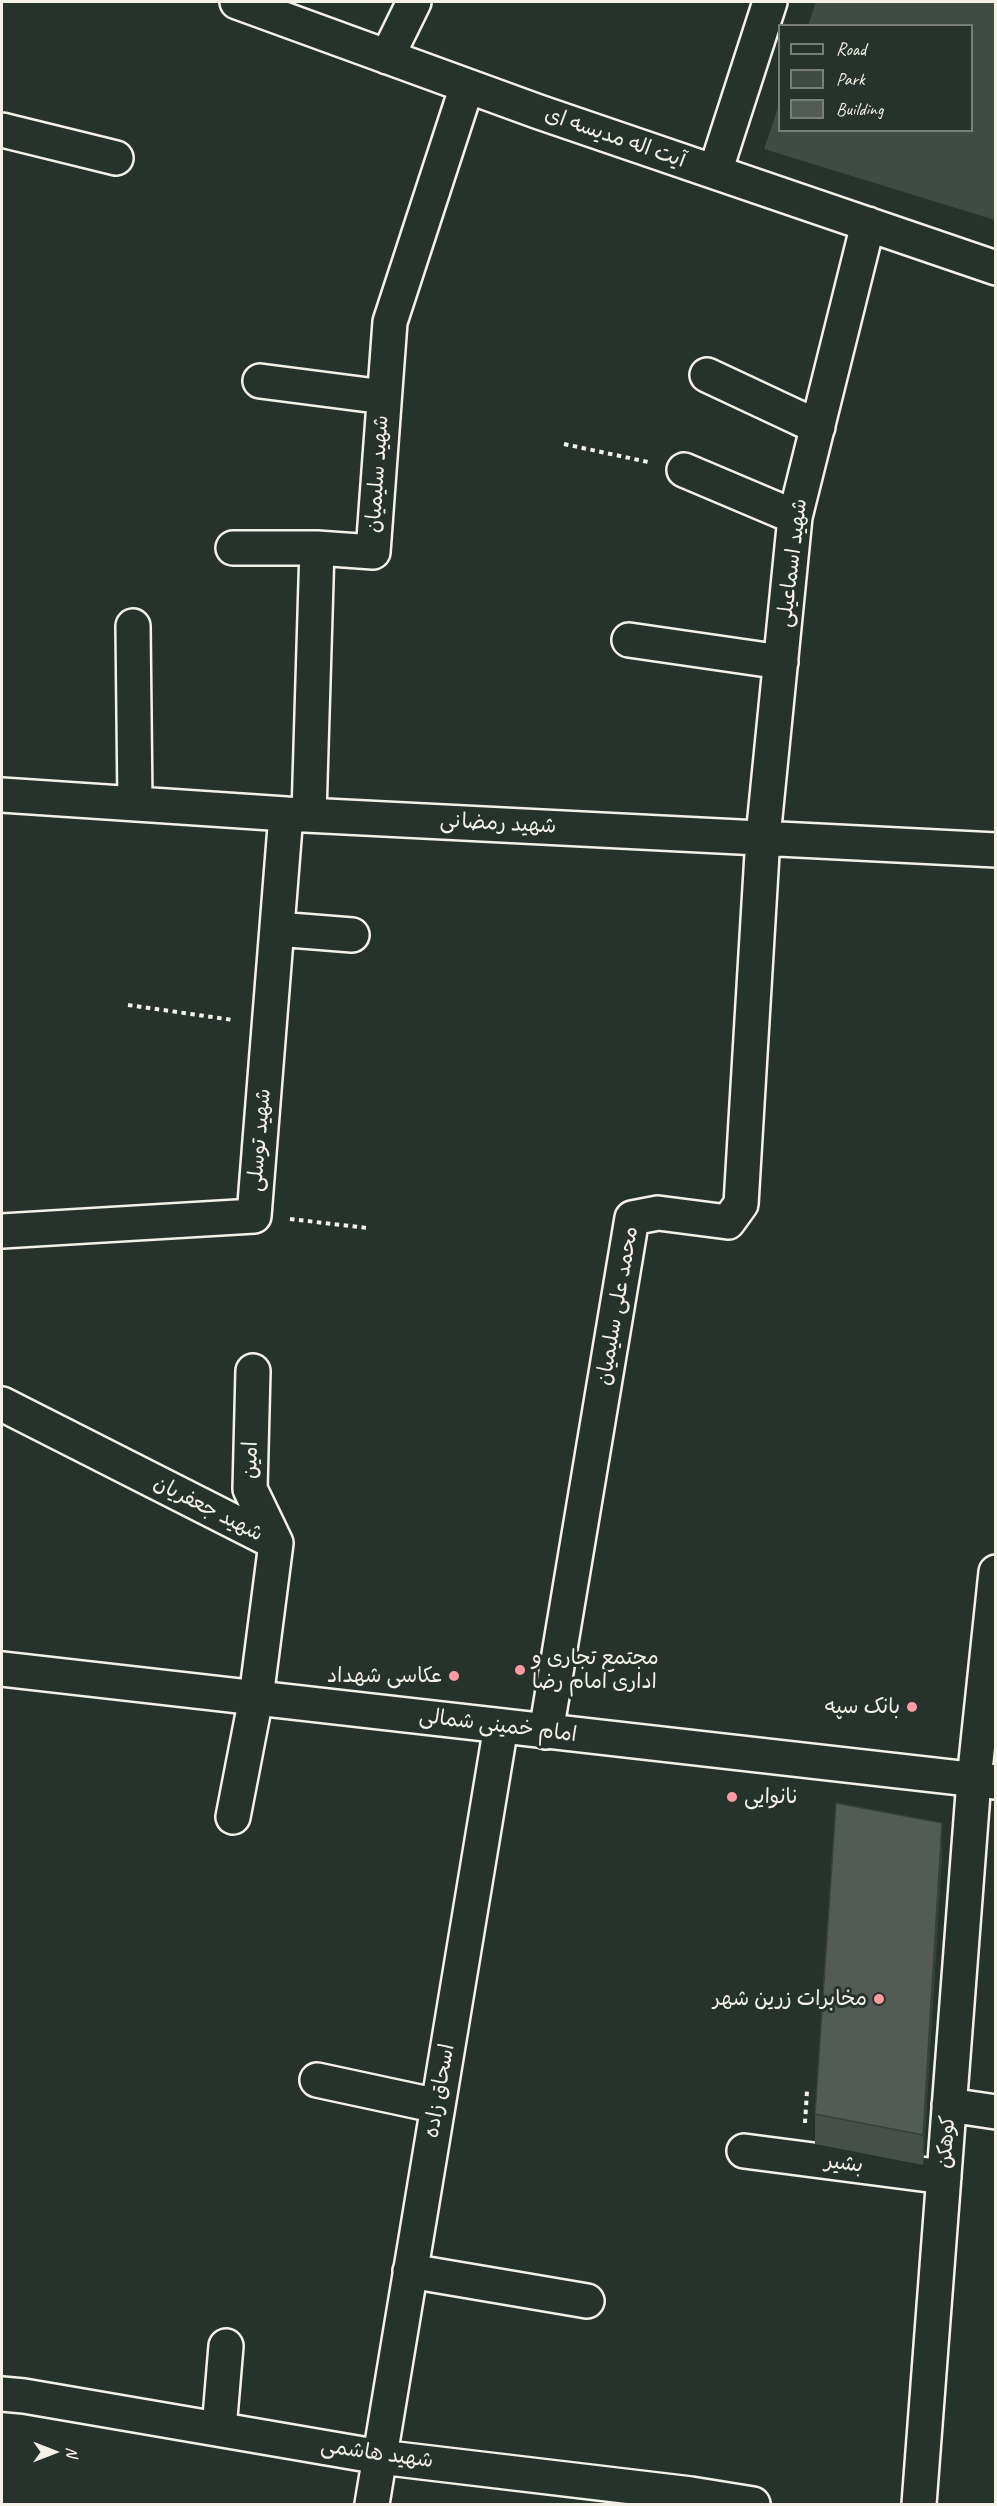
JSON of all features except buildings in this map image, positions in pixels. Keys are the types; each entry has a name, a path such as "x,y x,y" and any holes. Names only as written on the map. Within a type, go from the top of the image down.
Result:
{"street":[{"name":"آیت اله مدیسه ای","path":"237,2 468,86 996,268"},
{"path":"387,57 414,2"},
{"path":"715,172 770,2"},
{"name":"شهید سلیمیان","path":"317,548 373,552 390,322 468,86"},
{"path":"2,130 116,158"},
{"name":"شهید اسماعیلی","path":"764,837 795,517 868,224"},
{"path":"707,375 818,427"},
{"path":"260,381 384,397"},
{"path":"684,470 795,517"},
{"path":"233,548 317,548 298,814"},
{"path":"133,626 135,804"},
{"path":"629,640 781,662"},
{"name":"شهید رمضانی","path":"2,795 298,814 996,850"},
{"name":"شهید توسلی","path":"2,1231 254,1215 277,929 298,814"},
{"name":"محمد علی سلیمیان","path":"546,1731 632,1218 658,1213 728,1222 741,1204 764,837"},
{"path":"277,929 352,935"},
{"name":"امین","path":"253,1371 250,1489 276,1543"},
{"name":"شهید جعفریان","path":"2,1404 276,1543 256,1698 233,1817"},
{"name":"کوهکن","path":"919,2505 950,2104 985,1781 996,1572"},
{"name":"امام خمینی شمالی","path":"2,1669 985,1781"},
{"name":"اسحاق زاده","path":"372,2505 501,1726"},
{"path":"317,2080 438,2106"},
{"path":"950,2104 996,2112"},
{"name":"بشیر","path":"744,2151 944,2177"},
{"path":"410,2271 587,2301"},
{"path":"219,2429 226,2346"},
{"name":"شهید هاشمی","path":"2,2394 380,2457 691,2494 753,2505"}],"path":[{"path":"564,444 684,470"},
{"path":"128,1005 269,1025"},
{"path":"254,1215 367,1228"}],"green space":[{"path":"816,2 995,2 995,220 764,149 778,108 778,132 973,132 973,24 808,24"}],"place":[{"name":"مجتمع تجاری و اداری امام رضا","path":"520,1670"},
{"name":"عکاسی شهداد","path":"454,1676"},
{"name":"بانک سپه","path":"912,1707"},
{"name":"نانوایی","path":"732,1797"},
{"name":"مخابرات زرین شهر","path":"879,1999"}]}
